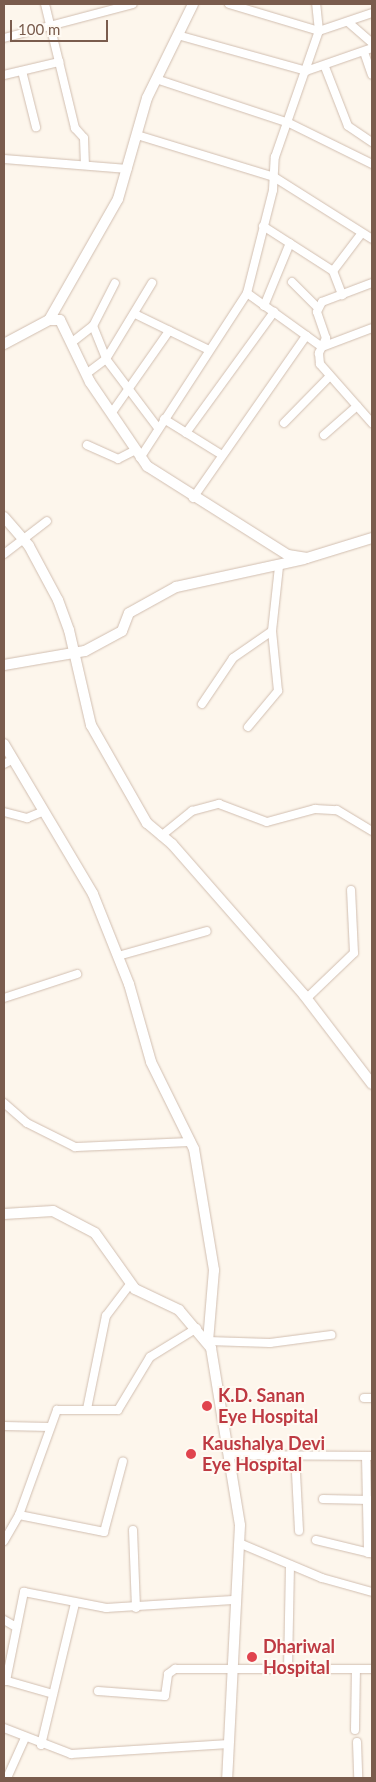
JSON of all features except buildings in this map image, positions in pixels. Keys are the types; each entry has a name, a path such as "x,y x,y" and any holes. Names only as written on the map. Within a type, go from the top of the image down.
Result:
{"street":[{"path":"44,4 75,128 84,138 85,165"},
{"path":"4,38 133,4"},
{"path":"49,320 104,228 128,169 137,135 156,79 181,36 193,4"},
{"path":"229,4 319,31 372,14"},
{"path":"87,445 118,459 138,454 158,428 247,293 274,177 275,157 289,123 319,31 316,4"},
{"path":"348,22 372,43"},
{"path":"181,36 306,71 325,67 372,48"},
{"path":"364,52 372,75"},
{"path":"4,75 59,62"},
{"path":"325,67 348,126 372,142"},
{"path":"22,71 36,127"},
{"path":"156,79 289,123 372,164"},
{"path":"137,135 274,177 361,234 372,239"},
{"path":"4,159 128,169"},
{"path":"263,226 333,271 342,295"},
{"path":"333,271 361,234"},
{"path":"264,306 290,243"},
{"path":"292,282 317,308 326,338 318,357 329,376 357,406 371,417"},
{"path":"71,343 92,326 115,283"},
{"path":"86,374 106,359 152,283"},
{"path":"317,308 372,283"},
{"path":"247,293 322,347"},
{"path":"186,433 274,312"},
{"path":"134,314 209,350"},
{"path":"4,344 49,320 60,320 86,374 113,410 138,454 193,498 288,555 307,558"},
{"path":"92,326 106,359 158,428"},
{"path":"322,347 372,328"},
{"path":"113,410 131,391 169,331"},
{"path":"193,498 306,336"},
{"path":"284,422 329,376"},
{"path":"324,435 357,406"},
{"path":"164,419 222,455"},
{"path":"4,517 24,540 62,611 96,735 147,822 162,836 307,998 372,1084"},
{"path":"4,554 47,521"},
{"path":"4,665 75,654 120,633 129,613 176,587 279,567 372,538"},
{"path":"248,727 278,691 272,631 279,567"},
{"path":"202,704 233,658 272,631"},
{"path":"4,744 8,762 44,811 87,883 118,956 151,1062 191,1142 200,1170 214,1270 208,1341 238,1505 238,1543 233,1600 227,1778"},
{"path":"162,836 192,810 219,804 268,822 315,809 337,810 372,831"},
{"path":"4,812 26,818 44,811"},
{"path":"307,998 354,953 351,890"},
{"path":"118,956 207,931"},
{"path":"4,998 77,974"},
{"path":"4,1102 26,1123 75,1147 191,1142"},
{"path":"4,1214 46,1210 60,1213 101,1238 131,1283 141,1294 179,1310 208,1341 270,1343 331,1335"},
{"path":"87,1409 106,1316 131,1283"},
{"path":"4,1541 20,1516 50,1427 61,1408 87,1409 123,1406 138,1372 150,1357 197,1328"},
{"path":"4,1426 50,1427"},
{"path":"295,1454 299,1531"},
{"path":"228,1455 369,1456 370,1553 316,1540"},
{"path":"20,1516 104,1532 123,1461"},
{"path":"323,1499 369,1500"},
{"path":"133,1530 136,1608"},
{"path":"238,1543 290,1565 372,1592"},
{"path":"288,1669 290,1565"},
{"path":"53,1694 5,1681 24,1592 75,1603 136,1608 233,1600"},
{"path":"41,1745 75,1603"},
{"path":"4,1620 16,1627"},
{"path":"355,1730 356,1668"},
{"path":"98,1691 163,1696 172,1669 372,1669"},
{"path":"4,1728 41,1745 92,1754 229,1744"},
{"path":"7,1778 25,1738"},
{"path":"357,1742 358,1778"}],"place":[{"name":"K.D. Sanan Eye Hospital","path":"207,1406"},
{"name":"Kaushalya Devi Eye Hospital","path":"191,1454"},
{"name":"Dhariwal Hospital","path":"252,1657"}]}
